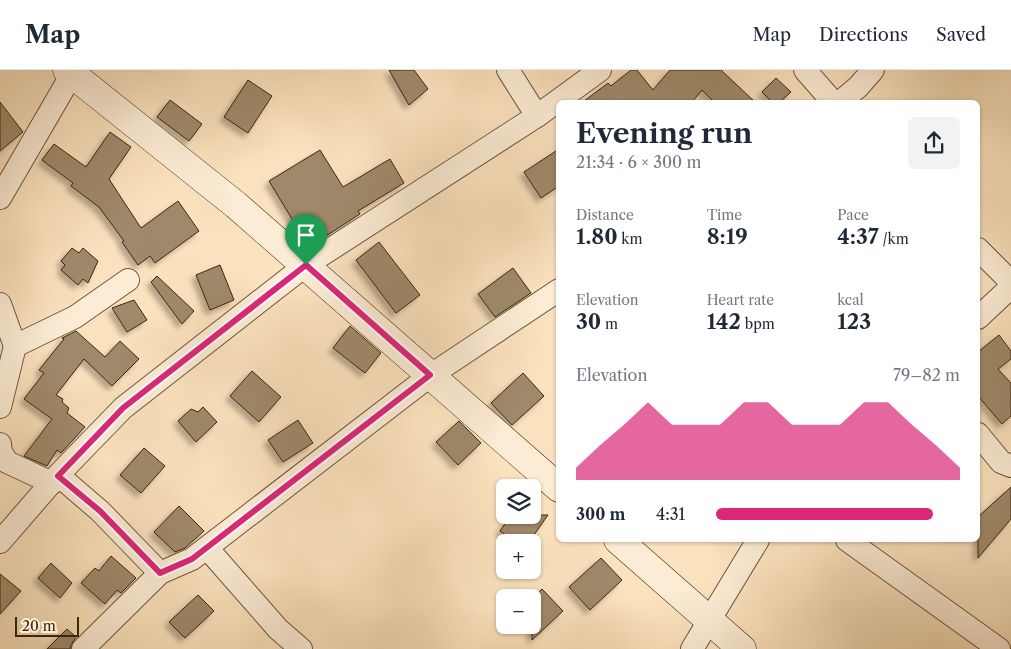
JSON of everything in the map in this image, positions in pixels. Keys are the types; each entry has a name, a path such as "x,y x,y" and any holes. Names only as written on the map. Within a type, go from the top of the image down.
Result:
{"street":[{"path":"508,70 538,116"},
{"path":"560,100 600,70"},
{"path":"805,70 831,100"},
{"path":"842,100 858,87 873,70"},
{"path":"0,198 69,72 236,205 556,485"},
{"path":"0,542 55,479 123,408 306,265 556,103"},
{"path":"980,250 1011,282"},
{"path":"15,346 75,317 128,280"},
{"path":"980,316 1011,287"},
{"path":"83,649 160,573 192,559 430,375 556,292"},
{"path":"0,304 15,346 0,406"},
{"path":"980,436 1001,462 1011,466"},
{"path":"0,444 1,452 7,462 55,479 100,511 160,573"},
{"path":"620,542 742,649"},
{"path":"692,649 757,542"},
{"path":"850,542 999,649"},
{"path":"207,548 278,629 301,649"}],"building":[{"path":"389,70 414,70 428,89 409,105"},
{"path":"631,70 637,70 653,90 670,70 721,70 753,100 712,100 702,90 694,100 586,100 608,83 611,86"},
{"path":"776,78 791,92 782,100 770,100 762,92"},
{"path":"248,80 272,96 248,133 224,117"},
{"path":"170,100 202,124 189,141 157,117"},
{"path":"0,102 23,132 0,151"},
{"path":"110,132 131,147 109,179 141,228 178,201 199,231 155,263 150,256 138,265 122,242 124,241 99,207 71,186 73,183 42,160 54,144 86,167"},
{"path":"320,150 343,187 390,159 404,183 358,211 360,214 309,247 269,181"},
{"path":"556,151 556,188 541,198 524,172"},
{"path":"379,242 420,295 396,313 356,260"},
{"path":"72,248 79,253 83,248 98,261 88,283 83,279 78,285 61,270 65,265 61,261"},
{"path":"220,265 234,300 210,310 196,275"},
{"path":"513,268 531,293 495,317 478,294"},
{"path":"157,276 194,311 182,324 151,282"},
{"path":"134,300 147,320 127,332 112,308"},
{"path":"350,326 381,353 365,373 333,348"},
{"path":"76,331 105,357 120,341 139,359 112,386 84,359 56,395 63,399 62,402 69,408 67,413 85,427 61,453 57,450 47,466 24,456 52,419 24,399 44,373 39,370 64,339 62,338"},
{"path":"999,335 1011,351 1011,359 998,369 1011,383 1011,416 1002,424 980,398 980,350"},
{"path":"252,371 281,397 259,422 230,396"},
{"path":"523,373 544,396 512,425 491,403"},
{"path":"203,407 217,422 196,442 178,421 191,409 198,412"},
{"path":"298,420 313,443 283,462 268,440"},
{"path":"459,421 481,443 458,465 436,442"},
{"path":"144,448 165,466 141,493 120,475"},
{"path":"1011,487 1011,519 978,558 978,542 980,542 980,515"},
{"path":"179,506 204,531 185,548 175,552 154,532"},
{"path":"541,515 548,515 535,534 504,534 500,531 505,524 541,524"},
{"path":"111,556 136,578 121,593 117,590 105,604 81,583 95,568 99,571"},
{"path":"601,558 622,580 590,610 569,587"},
{"path":"51,563 72,583 60,598 38,578"},
{"path":"0,574 21,591 0,614"},
{"path":"541,590 563,611 541,632"},
{"path":"198,595 214,611 185,638 169,622"},
{"path":"67,629 76,637 70,649 47,649"},
{"path":"532,634 538,634 532,640"}],"route":[{"path":"306,265 430,375 192,559 160,573 100,511 58,476 123,408 306,265"}]}
